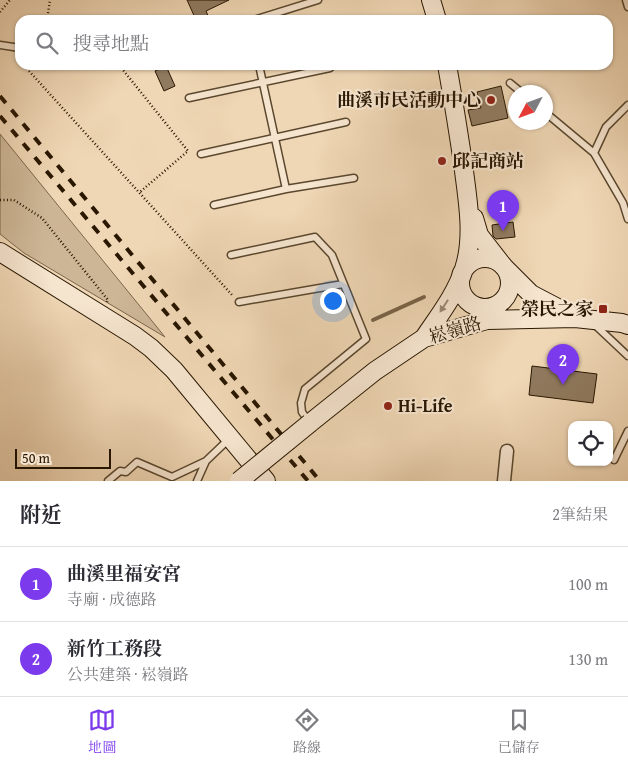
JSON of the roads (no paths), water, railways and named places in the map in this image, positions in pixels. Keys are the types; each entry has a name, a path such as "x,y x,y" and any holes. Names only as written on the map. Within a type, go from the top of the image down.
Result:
{"street":[{"path":"431,0 436,15"},
{"path":"448,70 467,193 470,241 461,276 462,292 487,320 502,302 509,288 510,280 503,266 479,235 467,193"},
{"path":"0,252 135,336 151,348 174,370 266,481"},
{"path":"424,338 452,294 464,269 469,264 483,258 497,261 531,294 582,318"},
{"path":"472,304 487,308 502,302"},
{"name":"崧嶺路","path":"239,481 375,371 424,338 487,320 582,318 625,322"},
{"path":"504,481 507,450"}],"lane":[{"path":"270,15 318,0"},
{"path":"626,0 628,7"},
{"path":"0,45 15,47"},
{"path":"260,70 286,189"},
{"path":"190,98 320,70"},
{"path":"594,153 606,127 628,105"},
{"path":"553,119 594,153 623,203 628,219"},
{"path":"201,154 346,122"},
{"path":"214,205 286,189 354,178"},
{"path":"231,255 315,237 332,255 366,339 305,389 301,403 302,412 310,423"},
{"path":"239,302 343,284"},
{"path":"582,318 628,356"},
{"path":"614,460 628,431"},
{"path":"108,481 120,471 126,472 137,462 172,477 206,461 230,438"},
{"path":"197,481 206,461"}],"waterway":[{"path":"373,320 424,297"}],"railway":[{"path":"0,96 320,481"},
{"path":"0,116 308,481"}],"place":[{"name":"曲溪市民活動中心","path":"491,100"},
{"name":"邱記商站","path":"442,161"},
{"name":"曲溪里福安宮","path":"503,231"},
{"name":"榮民之家","path":"603,309"},
{"name":"新竹工務段","path":"563,385"},
{"name":"Hi-Life","path":"388,406"}]}
